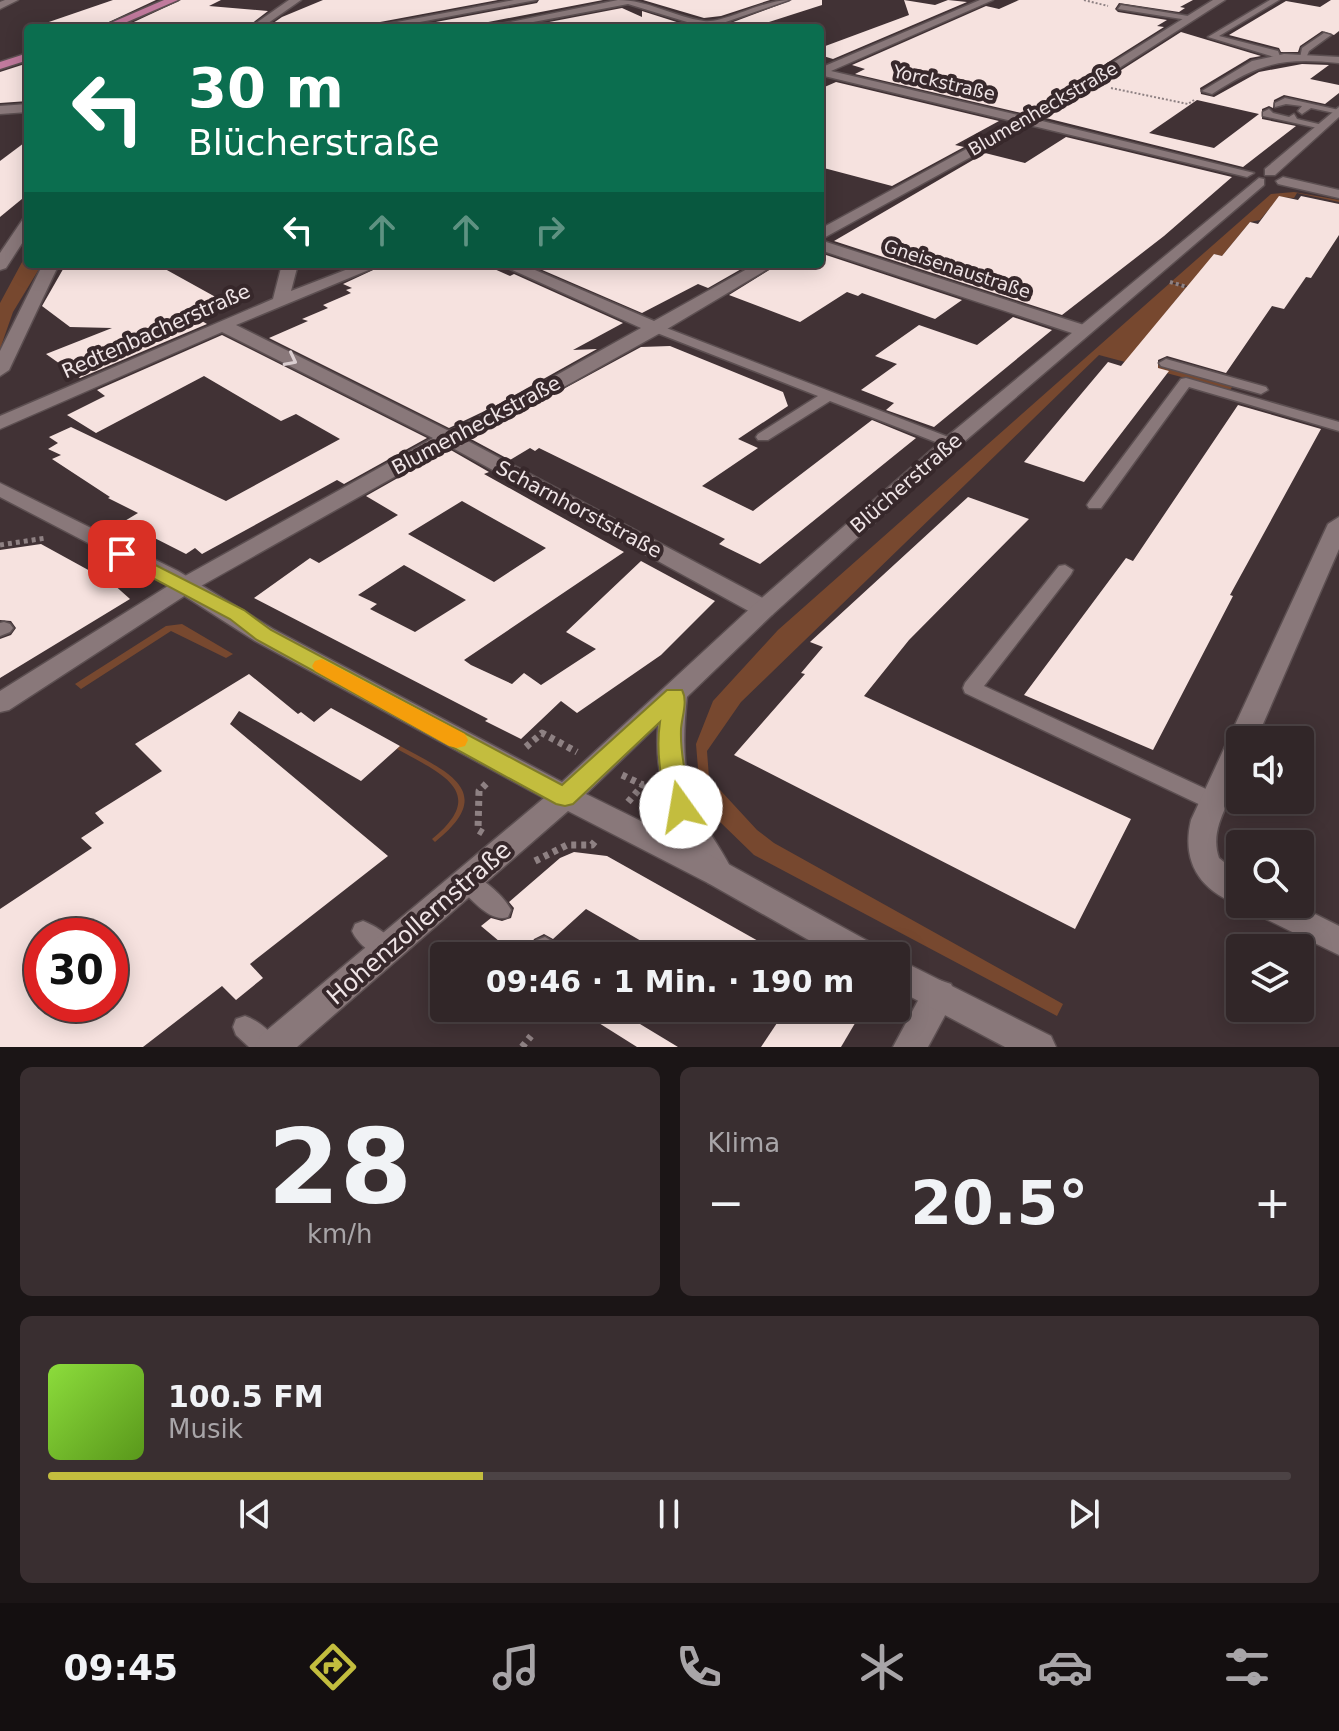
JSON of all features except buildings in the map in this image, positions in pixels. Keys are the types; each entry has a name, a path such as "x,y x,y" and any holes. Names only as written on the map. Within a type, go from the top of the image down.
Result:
{"main road":[{"path":"114,24 173,0"},
{"path":"0,66 24,57"}],"street":[{"path":"0,6 13,0"},
{"path":"260,24 296,0"},
{"path":"401,24 531,0"},
{"path":"506,24 627,0 699,24"},
{"path":"716,24 784,0"},
{"path":"824,70 988,0"},
{"name":"Blumenheckstraße","path":"824,233 1028,121 1220,0"},
{"path":"446,6 458,12"},
{"path":"1208,91 1247,65 1278,57 1339,60"},
{"name":"Yorckstraße","path":"824,73 1339,194"},
{"path":"0,110 24,108"},
{"name":"Blücherstraße","path":"565,797 764,609 951,443 1338,112"},
{"path":"0,265 24,228"},
{"name":"Gneisenaustraße","path":"824,246 1081,330"},
{"path":"0,370 49,268"},
{"path":"281,300 289,268"},
{"name":"Redtenbacherstraße","path":"0,423 222,325 365,268"},
{"path":"516,268 656,328"},
{"name":"Blumenheckstraße","path":"0,703 184,586 450,439 503,413 761,268"},
{"name":"Scharnhorststraße","path":"222,325 450,439 764,609"},
{"path":"0,489 237,615 264,635 565,797 719,874 841,942"},
{"path":"1248,726 1339,524"},
{"path":"674,696 670,731 673,770 681,807 719,874"},
{"path":"1226,775 1202,828 1200,846 1211,870 1226,881"},
{"name":"Hohenzollernstraße","path":"269,1047 375,940 467,881 565,797"},
{"path":"1293,918 1339,941"},
{"path":"910,980 1039,1047"},
{"path":"910,1047 939,995"}],"lane":[{"path":"1275,0 1212,37 1275,53 1278,57"},
{"path":"1121,7 1188,18"},
{"path":"1303,56 1305,50 1327,35"},
{"path":"1322,126 1299,113 1285,101 1266,114 1299,113 1338,112"},
{"path":"656,328 951,443"},
{"path":"1166,363 1261,390"},
{"path":"1095,505 1186,382 1339,427"},
{"path":"763,437 829,395"},
{"path":"1065,570 972,688 1214,802"},
{"path":"467,881 500,910"},
{"path":"245,1027 269,1047"}],"path":[{"path":"1084,0 1121,7"},
{"path":"1089,84 1188,104 1208,91"},
{"path":"0,545 82,532"},
{"path":"522,1047 531,1036"}],"shaded area":[{"path":"1294,192 1339,202 1297,193 1294,198 1279,197 1260,220 1250,222 1222,256 1214,254 1217,293 1171,282 1271,194"},
{"path":"24,258 24,268 40,268 13,312 0,349 0,303"},
{"path":"1170,283 1269,310 1184,290 1130,357 1233,386 1230,390 1099,355 741,702 707,751 709,778 757,830 774,843 1063,1004 1057,1016 754,855 719,821 707,804 699,780 696,744 713,701 778,630"},
{"path":"182,624 233,654 226,658 171,631 81,689 75,684 166,626"},
{"path":"400,746 449,775 459,785 464,797 463,810 454,825 435,842 432,839 449,823 457,808 458,796 442,776 397,749"}],"slow traffic":[{"path":"322,666 457,740"}],"route":[{"path":"122,554 237,615 264,635 565,797 674,696 670,731 673,770 681,807"}]}
